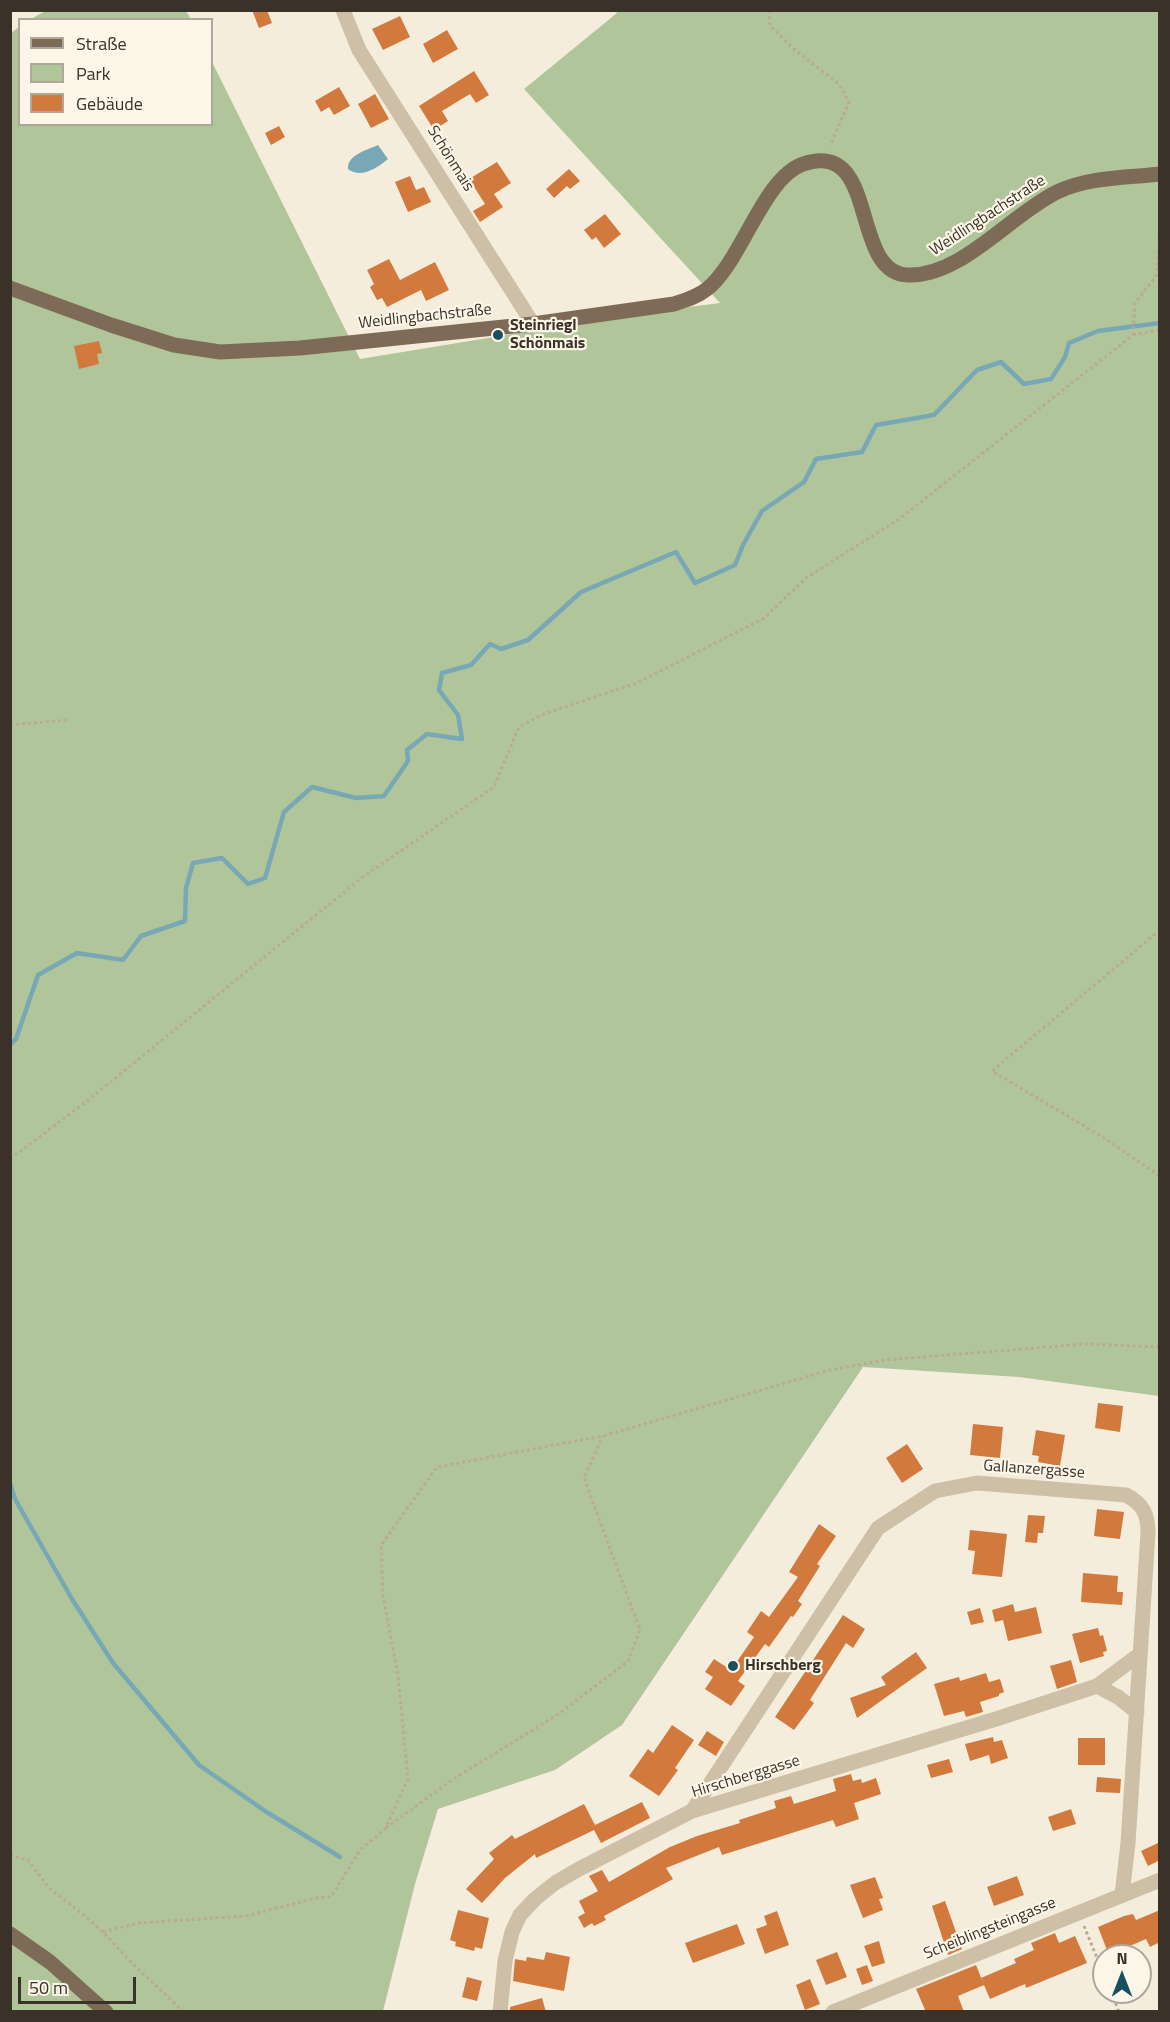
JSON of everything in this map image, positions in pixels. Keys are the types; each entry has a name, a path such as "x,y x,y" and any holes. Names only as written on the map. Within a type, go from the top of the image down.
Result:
{"main road":[{"name":"Weidlingbachstraße","path":"10,288 174,345 220,351 300,348 533,324 674,304 692,298 707,289 724,270 774,188 788,173 803,164 824,162 837,166 850,179 860,201 870,237 884,262 891,270 907,275 938,270 953,264 1035,205 1066,188 1102,180 1160,174"},
{"path":"10,1934 50,1962 106,2012"}],"street":[{"name":"Schönmais","path":"343,10 359,50 533,324"},
{"name":"Gallanzergasse","path":"692,1811 878,1528 935,1491 977,1483 1126,1495 1142,1506 1154,1533 1140,1653 1122,1895"},
{"name":"Hirschberggasse","path":"500,2012 505,1961 512,1932 520,1915 555,1883 579,1869 692,1811 942,1736 1098,1686 1140,1653"},
{"path":"1098,1686 1118,1697 1137,1712"},
{"name":"Scheiblingsteingasse","path":"833,2012 1160,1880"}],"path":[{"path":"769,10 770,26 795,50 839,84 849,102 837,125 824,162"},
{"path":"1133,334 1135,303 1157,275 1160,223"},
{"path":"10,1159 87,1101 364,876 494,787 519,727 542,715 637,683 764,618 806,578 899,519 1133,334 1160,330"},
{"path":"10,725 68,720"},
{"path":"1160,930 992,1071 1101,1136 1160,1176"},
{"path":"385,1829 408,1779 398,1675 383,1596 381,1545 437,1467 603,1436 830,1370 885,1360 1084,1344 1160,1347"},
{"path":"103,1932 138,1923 246,1916 316,1898 331,1897 360,1850 385,1829 452,1780 560,1713 628,1661 640,1630 584,1478 603,1436"},
{"path":"10,1855 28,1860 49,1888 103,1932 184,2012"},
{"path":"1078,1913 1092,1946"}],"green space":[{"path":"45,11 186,11 190,18 33,18"},
{"path":"615,11 1159,11 1159,1396 1019,1377 863,1367 622,1725 555,1770 438,1809 415,1884 383,2011 11,2012 11,33 18,28 18,126 213,126 213,64 360,359 640,313 720,303 524,89 617,13"}],"water":[{"path":"378,145 388,159 374,169 363,173 348,169 354,157"}],"building":[{"path":"252,10 267,10 272,23 259,28"},
{"path":"400,16 410,37 383,50 372,29"},
{"path":"447,30 458,49 433,63 423,44"},
{"path":"474,71 489,95 476,103 470,94 442,111 448,121 434,130 419,106"},
{"path":"339,87 350,106 334,115 329,107 321,112 315,101"},
{"path":"375,94 389,119 371,128 358,104"},
{"path":"279,126 285,137 271,145 265,133"},
{"path":"497,162 511,183 494,194 503,207 480,222 473,211 485,204 469,179"},
{"path":"569,169 580,181 570,189 567,186 554,198 546,189"},
{"path":"410,176 416,190 424,187 431,202 408,212 395,182"},
{"path":"605,214 621,234 604,248 596,237 592,240 584,230"},
{"path":"389,259 400,280 435,262 449,290 426,301 421,290 387,307 382,298 377,300 370,287 374,284 367,270"},
{"path":"99,341 102,353 97,354 99,364 79,369 74,346"},
{"path":"1098,1403 1123,1406 1120,1432 1095,1428"},
{"path":"973,1424 1003,1427 1000,1458 970,1455"},
{"path":"1036,1430 1065,1435 1060,1466 1038,1462 1039,1456 1032,1455"},
{"path":"907,1444 923,1469 902,1483 886,1458"},
{"path":"1097,1509 1124,1512 1120,1539 1094,1536"},
{"path":"1028,1515 1045,1516 1043,1533 1038,1533 1037,1543 1025,1542"},
{"path":"819,1524 836,1536 817,1564 820,1566 798,1601 802,1604 769,1647 765,1644 738,1681 745,1686 731,1706 705,1689 713,1677 705,1672 714,1659 731,1670 754,1637 747,1632 761,1611 769,1617 798,1577 789,1572"},
{"path":"970,1530 1007,1534 1002,1577 972,1574 975,1551 968,1550"},
{"path":"1083,1573 1118,1576 1117,1592 1123,1592 1122,1605 1081,1602"},
{"path":"1013,1604 1015,1612 1036,1607 1042,1633 1008,1641 1003,1620 995,1622 992,1610"},
{"path":"980,1608 984,1622 971,1625 967,1612"},
{"path":"843,1615 865,1629 853,1648 846,1643 810,1700 814,1703 794,1730 775,1717"},
{"path":"1098,1628 1100,1636 1103,1635 1107,1651 1103,1652 1104,1656 1080,1663 1072,1634"},
{"path":"916,1652 927,1668 857,1718 850,1698 886,1685 881,1677"},
{"path":"1071,1660 1077,1682 1057,1689 1050,1666"},
{"path":"986,1673 989,1682 1000,1679 1004,1692 980,1702 983,1712 966,1717 964,1711 944,1716 934,1684 959,1677 960,1681"},
{"path":"672,1725 694,1740 675,1768 678,1770 659,1796 629,1776 648,1749 653,1753"},
{"path":"707,1731 724,1742 716,1756 698,1745"},
{"path":"993,1737 994,1742 1002,1740 1008,1758 991,1764 989,1755 970,1761 965,1744"},
{"path":"1078,1738 1105,1738 1105,1765 1078,1765"},
{"path":"949,1759 953,1772 931,1778 927,1765"},
{"path":"851,1774 853,1781 861,1779 862,1783 876,1778 881,1794 854,1803 859,1819 836,1827 833,1820 722,1855 719,1847 666,1868 673,1879 604,1916 606,1920 594,1926 592,1923 584,1928 578,1917 585,1913 579,1901 598,1891 589,1876 602,1870 609,1882 670,1847 776,1808 774,1801 791,1796 794,1804 836,1791 833,1779"},
{"path":"1097,1777 1121,1779 1120,1793 1096,1792"},
{"path":"642,1802 650,1818 601,1843 594,1830 536,1858 535,1854 505,1878 482,1903 466,1889 494,1859 489,1853 512,1835 515,1839 584,1804 595,1825"},
{"path":"1071,1809 1076,1824 1053,1831 1048,1817"},
{"path":"1160,1842 1160,1860 1148,1866 1141,1851"},
{"path":"1017,1876 1024,1895 994,1906 987,1887"},
{"path":"875,1877 883,1898 879,1899 883,1910 863,1918 850,1885"},
{"path":"945,1901 962,1949 948,1955 932,1906"},
{"path":"458,1910 489,1918 482,1949 475,1947 474,1951 455,1946 456,1942 450,1940"},
{"path":"1160,1910 1160,1942 1152,1946 1146,1939 1134,1944 1105,1944 1098,1927 1133,1914 1136,1920"},
{"path":"777,1911 789,1945 765,1954 756,1929 767,1925 764,1916"},
{"path":"737,1924 745,1944 693,1963 685,1943"},
{"path":"1055,1933 1059,1943 1075,1936 1087,1963 1026,1988 1025,1984 990,1999 981,1978 1016,1963 1014,1959 1034,1950 1031,1943"},
{"path":"879,1941 885,1963 872,1967 864,1946"},
{"path":"546,1952 570,1957 564,1991 513,1981 515,1959 526,1961 527,1957 544,1960"},
{"path":"837,1952 847,1977 826,1985 816,1960"},
{"path":"867,1965 873,1981 862,1985 856,1969"},
{"path":"976,1965 984,1985 958,1996 964,2012 926,2012 916,1989"},
{"path":"467,1977 482,1981 477,2001 462,1997"},
{"path":"810,1979 820,2004 805,2010 796,1985"},
{"path":"542,1998 546,2012 510,2012 510,2007"}],"waterway":[{"path":"10,1045 16,1039 38,975 77,953 123,960 141,936 185,921 186,888 193,863 222,858 248,884 265,878 284,812 312,787 356,798 384,796 408,761 407,750 427,734 462,739 458,715 439,690 442,673 471,665 490,644 501,649 528,640 581,592 676,552 695,583 735,565 762,511 804,482 816,459 862,452 876,425 934,415 977,370 1001,362 1024,384 1051,379 1065,357 1069,343 1098,331 1160,323"},
{"path":"10,1483 15,1499 72,1599 113,1663 199,1765 265,1811 340,1857"}],"place":[{"name":"Steinriegl Schönmais","path":"498,335"},
{"name":"Hirschberg","path":"733,1666"}]}
